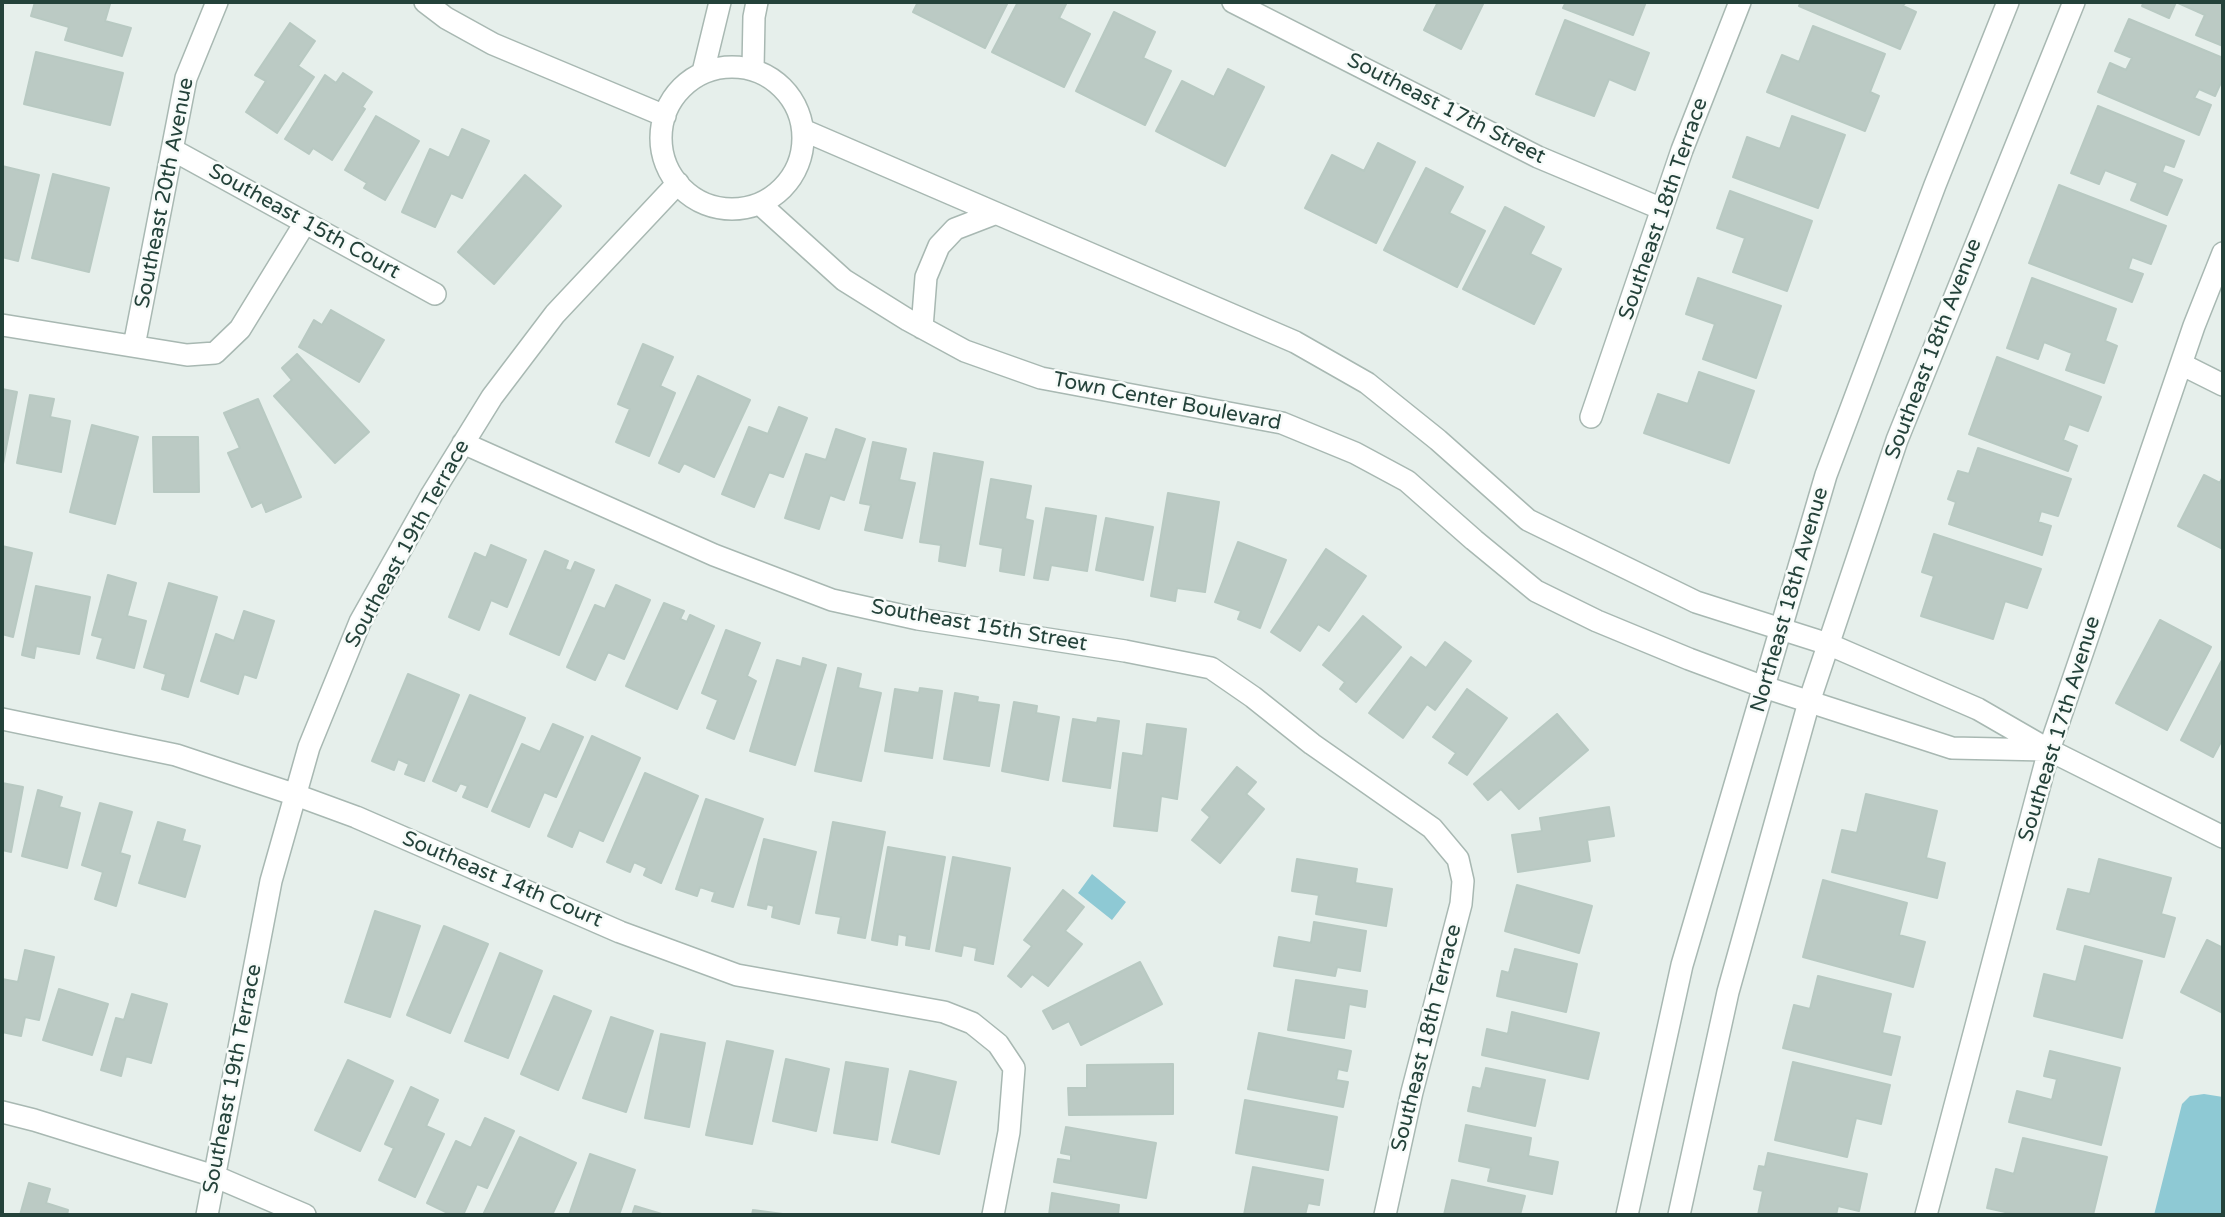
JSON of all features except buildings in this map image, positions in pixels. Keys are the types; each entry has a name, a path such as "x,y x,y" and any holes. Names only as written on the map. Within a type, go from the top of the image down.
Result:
{"street":[{"name":"Southeast 20th Avenue","path":"134,346 187,78 217,2"},
{"path":"425,2 446,18 493,44 665,116"},
{"path":"704,72 720,2"},
{"path":"753,69 754,17 757,2"},
{"name":"Southeast 17th Street","path":"1233,2 1538,157 1662,209"},
{"name":"Southeast 18th Terrace","path":"1591,418 1682,150 1740,2"},
{"name":"Northeast 18th Avenue","path":"1627,1215 1682,965 1826,475 1935,185 2008,2"},
{"name":"Southeast 18th Avenue","path":"1809,702 1897,440 2074,2"},
{"path":"728,66 753,69 775,81 792,97 802,120 804,145 797,169 781,191 760,204 736,209 711,206 691,195 678,183 663,155 661,130 668,107 683,86 704,72 728,66"},
{"path":"803,130 1294,342 1367,383 1438,440 1528,520 1696,602 1828,644 1978,709 2049,750 2223,837"},
{"name":"Southeast 15th Court","path":"173,150 435,294"},
{"name":"Southeast 19th Terrace","path":"207,1215 271,881 309,747 360,622 432,494 492,397 555,314 678,183"},
{"name":"Town Center Boulevard","path":"760,204 844,281 965,351 1041,378 1282,423 1354,453 1407,481 1536,591 1597,621 1764,687 1952,748 2049,750"},
{"path":"922,328 926,277 939,246 955,229 994,214"},
{"path":"2,325 187,355 215,353 240,329 305,223"},
{"name":"Southeast 17th Avenue","path":"1926,1215 2049,750 2181,364 2223,253"},
{"path":"2181,364 2223,385"},
{"name":"Southeast 15th Street","path":"463,443 714,555 832,600 918,619 1125,651 1211,668 1312,744 1432,828 1458,859"},
{"path":"1679,1215 1728,992 1809,702"},
{"name":"Southeast 14th Court","path":"2,719 176,755 296,794 356,817 621,932 737,975 944,1012 972,1023 998,1044 1014,1068 1009,1132 993,1215"},
{"name":"Southeast 18th Terrace","path":"1385,1215 1412,1092 1461,904 1463,881 1458,859"},
{"path":"2,1112 214,1176 305,1215"}],"water":[{"path":"1092,874 1126,902 1112,920 1078,893"},
{"path":"2204,1094 2223,1097 2223,1215 2154,1215 2182,1104 2190,1096"}]}
